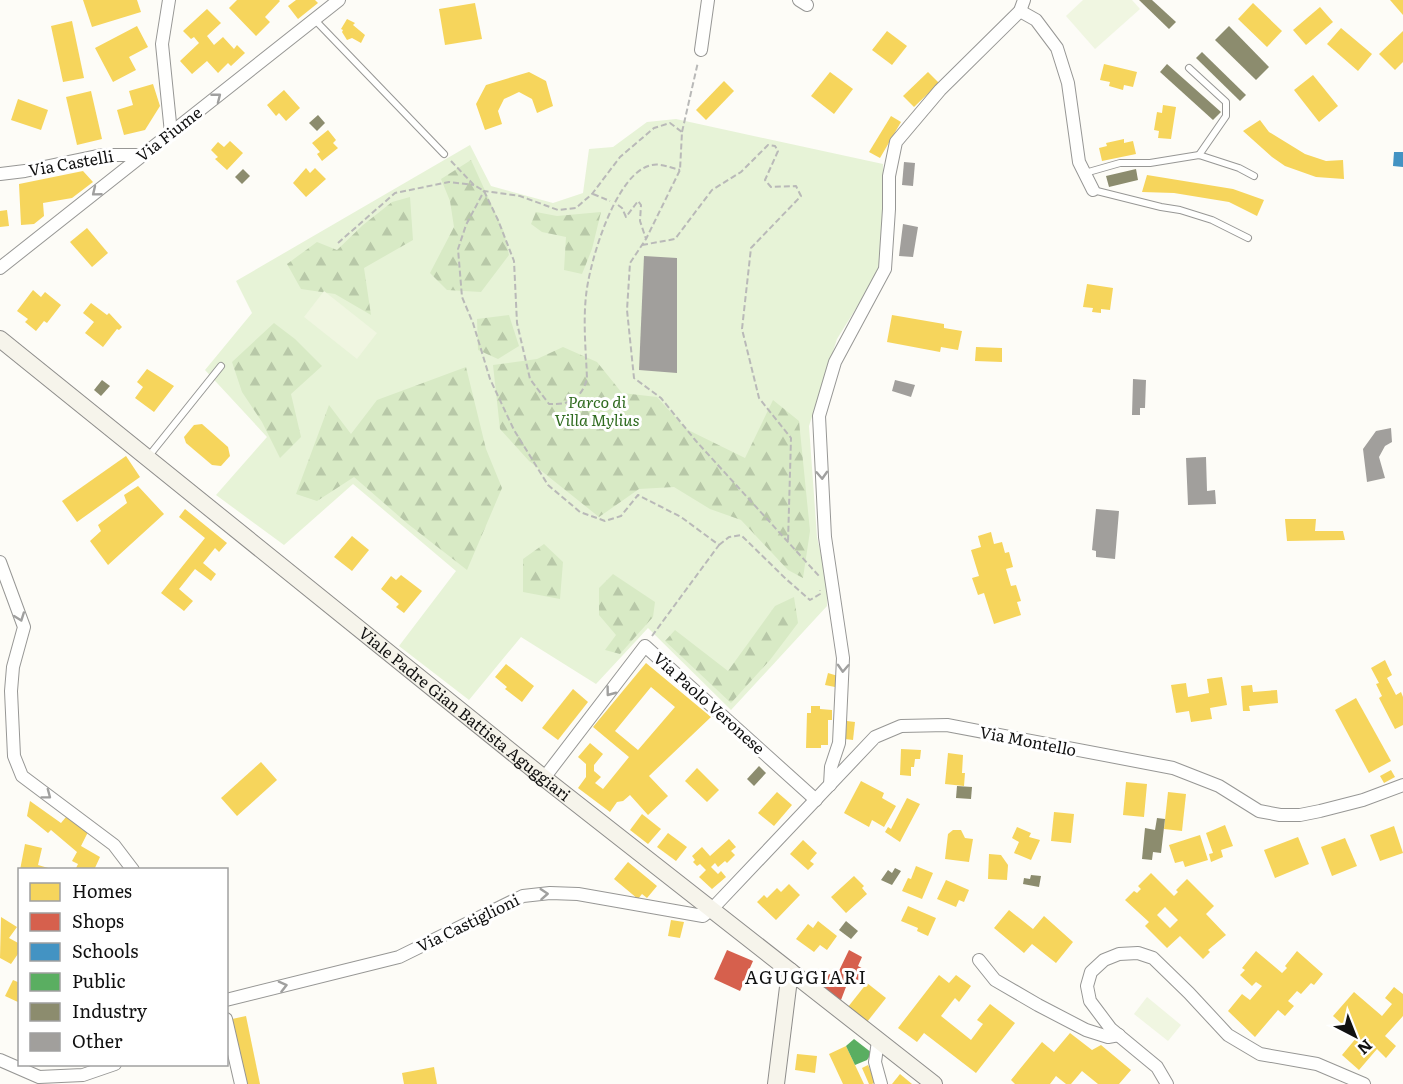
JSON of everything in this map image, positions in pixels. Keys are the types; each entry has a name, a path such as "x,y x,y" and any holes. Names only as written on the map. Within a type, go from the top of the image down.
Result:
{"main road":[{"name":"Viale Padre Gian Battista Aguggiari","path":"0,339 544,778 934,1084"},
{"path":"776,1084 790,971"}],"street":[{"path":"170,0 162,44 171,133"},
{"name":"Via Fiume","path":"0,268 339,0"},
{"path":"701,50 708,0"},
{"path":"830,785 831,767 839,743 843,658 825,537 819,416 835,362 885,269 889,176 896,142 940,90 1022,5 1057,48 1068,83 1079,162 1093,190"},
{"name":"Via Castelli","path":"0,174 25,171 102,154 142,155"},
{"path":"0,562 24,627 13,667 11,691 14,756 22,776 114,845 131,868"},
{"name":"Via Paolo Veronese","path":"544,778 645,646 816,800"},
{"name":"Via Montello","path":"712,909 875,737 901,726 947,725 1173,768 1220,786 1259,811 1280,815 1300,815 1320,811 1363,800 1403,785"},
{"name":"Via Castiglioni","path":"228,1000 399,957 523,896 550,893 578,894 703,916 712,909"},
{"path":"1167,1084 1157,1067 1111,1029 1090,1001 1087,986 1091,972 1104,960 1119,954 1138,953 1153,958 1228,1035 1260,1054 1317,1064 1364,1084"},
{"path":"980,960 995,980 1038,1005 1086,1030 1108,1037 1119,1035"},
{"path":"228,1028 241,1084"},
{"path":"878,1041 876,1062 881,1084"},
{"path":"0,1060 41,1081 83,1075 112,1066"}],"lane":[{"path":"314,19 444,154"},
{"path":"1189,68 1226,102 1226,116 1199,155"},
{"path":"1085,174 1120,163 1150,162 1199,155 1239,168 1254,176"},
{"path":"1093,190 1180,210 1212,220 1248,238"},
{"path":"147,458 220,366"}],"path":[{"path":"701,50 682,132 680,170 646,239 630,262 627,310 634,378 661,398 696,441 819,576"},
{"path":"444,154 474,185 483,191 520,196 558,210 568,210 576,208 592,194 620,157 654,129 670,123 682,132"},
{"path":"642,245 675,239 712,190 741,172 768,145 775,146 778,151 765,180 771,187 796,186 801,196 751,248 742,328 759,398 791,438 788,542"},
{"path":"483,191 498,220 514,261 517,323 530,379 549,404 558,404 573,401 578,397 583,392 587,379 586,294 593,262 616,197 630,177 642,168 657,164 680,170"},
{"path":"338,243 395,193 449,182 474,185"},
{"path":"483,191 466,225 458,249 462,297 473,323 490,379 514,430 548,485 580,513 605,521 621,516 638,495 681,517 719,545"},
{"path":"592,194 610,201"},
{"path":"618,205 626,217 638,201 641,205 640,221 646,239"},
{"path":"645,646 719,545 729,537 741,535 810,600 820,594 819,585"}],"green space":[{"path":"1083,0 1132,0 1140,9 1095,49 1066,16"},
{"name":"Parco di Villa Mylius","path":"676,119 883,164 884,243 876,276 837,339 809,426 817,537 828,586 827,606 731,710 648,628 596,684 521,637 469,700 399,646 456,571 353,484 284,545 216,495 267,437 205,370 252,313 236,281 470,145 491,186 553,203 583,193 589,149 613,147 647,122"},
{"path":"471,160 504,232 509,255 481,292 447,290 430,273 454,227 450,201 441,179"},
{"path":"410,197 413,240 364,268 371,315 335,294 301,289 287,264 317,242 337,250 392,202"},
{"path":"536,212 557,216 601,212 592,249 582,274 564,270 566,237 542,232 531,224"},
{"path":"324,291 377,333 357,359 304,317"},
{"path":"509,315 519,346 498,359 478,350 477,319"},
{"path":"274,323 295,339 322,366 291,394 301,437 280,458 262,422 242,392 232,362"},
{"path":"563,347 597,362 622,393 657,397 686,429 745,458 773,400 799,421 810,531 803,578 788,570 741,520 710,509 674,487 639,489 599,517 529,461 500,429 493,365 537,359"},
{"path":"466,367 486,449 502,488 467,570 408,524 354,477 317,501 296,494 329,405 351,434 377,400"},
{"path":"544,544 563,562 560,599 523,592 523,559"},
{"path":"613,574 655,602 653,617 620,654 605,650 616,635 599,615 599,588"},
{"path":"794,597 798,623 770,660 731,703 665,641 675,630 728,671 775,606"},
{"path":"1147,997 1181,1025 1168,1041 1134,1014"}],"building: Homes":[{"path":"83,0 137,0 141,12 92,27"},
{"path":"237,0 280,1 265,17 270,22 256,36 229,8"},
{"path":"296,0 315,0 318,3 298,19 288,6"},
{"path":"1390,0 1403,0 1403,15"},
{"path":"475,3 482,39 445,45 439,9"},
{"path":"1253,3 1282,31 1267,47 1238,19"},
{"path":"1320,7 1333,22 1306,45 1293,30"},
{"path":"207,9 221,23 207,36 214,45 223,37 234,49 237,45 245,53 231,66 228,63 218,73 207,61 192,74 180,61 199,43 183,31"},
{"path":"347,19 355,23 353,25 365,35 361,43 352,38 347,40 342,32 341,29"},
{"path":"72,21 84,78 63,82 51,26"},
{"path":"137,26 148,47 129,57 136,70 113,82 95,48"},
{"path":"1341,28 1372,54 1358,71 1327,44"},
{"path":"887,31 907,46 892,65 872,50"},
{"path":"1403,31 1403,62 1395,70 1379,54"},
{"path":"1104,64 1137,72 1133,87 1124,85 1123,90 1109,86 1110,82 1100,80"},
{"path":"529,72 546,81 553,106 537,113 532,99 519,92 504,99 498,111 502,124 485,130 476,104 486,85"},
{"path":"830,72 853,89 834,114 811,96"},
{"path":"928,72 939,83 914,107 903,96"},
{"path":"1313,75 1338,106 1319,122 1294,90"},
{"path":"724,81 734,91 706,120 696,110"},
{"path":"153,84 160,106 145,130 124,135 117,110 133,105 129,91"},
{"path":"284,90 300,108 286,121 279,113 276,116 267,105"},
{"path":"91,91 102,139 77,145 66,97"},
{"path":"18,99 48,110 41,130 11,120"},
{"path":"1163,105 1176,107 1171,139 1158,138 1159,131 1154,130 1157,112 1162,113"},
{"path":"891,116 901,122 880,158 869,152"},
{"path":"1260,120 1269,132 1305,154 1326,161 1343,160 1344,179 1316,177 1285,166 1272,157 1243,131"},
{"path":"328,130 336,140 333,143 338,148 322,161 317,154 320,152 312,143"},
{"path":"1124,139 1124,143 1133,141 1136,154 1102,161 1099,148 1107,146 1106,143"},
{"path":"230,141 243,153 227,170 215,159 218,157 211,150 218,142 224,147"},
{"path":"306,168 310,173 315,168 326,179 306,197 293,183"},
{"path":"83,171 93,182 72,198 43,203 44,216 34,224 21,225 19,184"},
{"path":"1147,175 1233,189 1264,200 1257,216 1229,202 1174,193 1142,192"},
{"path":"7,210 9,226 0,227 0,211"},
{"path":"87,228 108,253 92,267 70,242"},
{"path":"1087,284 1113,288 1110,310 1101,309 1101,313 1092,312 1093,308 1083,307"},
{"path":"33,290 41,297 45,292 61,305 47,323 44,321 36,331 25,322 28,319 17,311"},
{"path":"91,303 107,315 109,313 122,327 117,329 103,347 85,333 94,322 83,313"},
{"path":"892,315 944,324 944,328 962,331 958,350 941,347 940,352 887,342"},
{"path":"976,347 1002,348 1002,362 975,361"},
{"path":"147,369 174,386 154,412 135,398 143,387 137,382"},
{"path":"202,424 228,447 230,456 221,466 212,465 186,443 184,437 194,425"},
{"path":"126,456 140,477 77,522 62,501"},
{"path":"138,486 164,514 108,565 90,541 101,531 98,525 127,503 124,495"},
{"path":"185,509 227,543 219,552 215,548 203,563 216,574 211,581 195,569 179,589 193,601 184,611 161,593 205,538 179,517"},
{"path":"1285,519 1316,519 1315,531 1343,531 1345,540 1287,541"},
{"path":"991,532 994,544 1002,542 1005,553 1009,552 1013,567 1006,569 1011,586 1016,585 1021,601 1017,602 1021,615 994,624 984,593 978,595 972,578 979,576 971,550 981,547 978,536"},
{"path":"352,536 369,550 352,571 334,557"},
{"path":"401,575 422,591 404,613 396,607 399,604 381,589 391,576 396,580"},
{"path":"1385,660 1392,675 1387,678 1396,695 1401,692 1403,697 1403,725 1395,729 1379,698 1382,696 1376,684 1379,683 1371,668"},
{"path":"646,663 711,717 649,776 668,796 648,815 630,795 623,801 617,802 610,812 578,788 586,777 586,764 578,757 590,743 603,754 594,765 594,771 601,777 595,783 603,789 629,757 593,727","holes":["651,687 675,707 638,750 615,731"]},
{"path":"506,664 534,686 522,702 505,689 507,687 495,677"},
{"path":"828,673 838,676 835,687 825,685"},
{"path":"1222,677 1227,705 1210,708 1212,719 1191,722 1189,711 1176,713 1171,685 1186,683 1188,697 1209,693 1207,679"},
{"path":"1252,685 1253,692 1277,690 1278,703 1249,706 1250,711 1243,711 1241,686"},
{"path":"573,689 588,702 558,740 542,728"},
{"path":"1356,698 1391,761 1369,773 1335,710"},
{"path":"811,706 832,710 832,720 828,720 828,745 821,745 821,748 806,748 807,713 811,713"},
{"path":"847,721 855,722 853,740 845,739"},
{"path":"901,749 921,750 920,759 915,759 914,767 911,767 911,776 900,775"},
{"path":"948,753 963,755 964,786 945,784"},
{"path":"261,762 277,780 237,816 221,798"},
{"path":"697,768 719,790 707,802 685,781"},
{"path":"1391,770 1395,777 1384,783 1380,776"},
{"path":"861,781 884,793 882,798 896,806 884,827 872,820 869,827 844,813"},
{"path":"1126,782 1147,784 1144,817 1123,815"},
{"path":"777,792 792,805 774,826 758,813"},
{"path":"1168,792 1186,794 1182,831 1164,829"},
{"path":"907,798 920,804 900,842 885,832 888,827 891,829"},
{"path":"30,801 61,823 66,817 88,832 81,846 100,857 95,868 76,868 78,864 72,861 77,852 51,830 48,833 27,816"},
{"path":"1054,812 1074,814 1071,843 1051,841"},
{"path":"642,814 661,829 648,844 630,830"},
{"path":"1225,825 1233,846 1221,850 1223,857 1211,862 1209,854 1213,853 1206,833"},
{"path":"1394,826 1403,853 1380,861 1370,835"},
{"path":"1017,827 1031,833 1029,837 1040,840 1031,860 1014,853 1019,842 1012,838"},
{"path":"953,830 961,830 965,838 973,839 969,862 945,859 948,834"},
{"path":"668,833 687,847 676,861 657,847"},
{"path":"1200,835 1208,860 1185,867 1183,861 1175,863 1169,845"},
{"path":"1298,837 1309,864 1275,878 1264,850"},
{"path":"1345,838 1357,866 1332,876 1321,847"},
{"path":"729,839 736,847 731,851 735,855 727,863 725,861 718,867 715,863 711,867 718,874 721,871 726,877 712,889 699,877 706,870 700,864 697,866 693,862 695,860 692,856 702,847 710,856"},
{"path":"803,840 817,853 810,861 814,864 808,870 790,854"},
{"path":"25,844 42,848 38,865 48,868 20,868"},
{"path":"989,854 1001,855 1008,865 1007,880 988,879"},
{"path":"628,862 657,886 647,898 642,894 638,899 614,879"},
{"path":"916,866 933,873 922,899 902,891 908,878 911,879"},
{"path":"1151,873 1174,896 1178,892 1176,890 1187,879 1214,906 1206,914 1226,935 1208,950 1210,952 1203,959 1180,936 1167,948 1145,926 1149,922 1125,900 1134,891 1137,893 1141,889 1138,886","holes":["1165,907 1178,920 1170,928 1157,915"]},
{"path":"854,876 864,886 862,888 867,894 846,913 831,897"},
{"path":"946,880 969,890 964,902 959,900 956,907 937,899"},
{"path":"789,884 800,895 776,920 757,902 764,895 767,898 777,888 781,892"},
{"path":"908,906 936,918 928,936 917,931 918,928 901,921"},
{"path":"1009,910 1033,929 1044,916 1073,942 1056,963 1032,944 1024,953 994,928"},
{"path":"1,917 17,927 9,938 18,943 18,954 11,964 0,958"},
{"path":"671,920 684,922 680,938 668,936"},
{"path":"818,921 837,936 827,950 820,945 814,952 796,939 808,924 813,928"},
{"path":"1256,951 1282,973 1297,951 1323,974 1314,985 1311,983 1301,994 1297,991 1288,1001 1294,1006 1285,1016 1278,1010 1255,1037 1228,1011 1242,994 1250,1000 1262,986 1256,982 1252,986 1240,975 1245,970 1242,968"},
{"path":"939,975 949,983 956,975 971,986 959,1002 955,998 941,1016 971,1040 983,1024 977,1020 990,1004 1015,1023 976,1073 924,1033 917,1042 898,1028"},
{"path":"13,980 18,982 18,1002 5,996"},
{"path":"867,983 886,998 867,1022 848,1007"},
{"path":"1394,987 1403,994 1403,1016 1385,1036 1396,1046 1386,1058 1377,1049 1359,1070 1342,1055 1357,1037 1333,1016 1354,992 1382,1016 1392,1004 1385,998"},
{"path":"246,1016 260,1084 245,1084 232,1019"},
{"path":"1070,1033 1092,1050 1101,1045 1131,1070 1119,1084 1098,1084 1082,1071 1071,1084 1066,1084 1056,1076 1050,1084 1015,1084 1011,1080 1042,1042 1054,1052"},
{"path":"846,1046 864,1084 843,1084 829,1054"},
{"path":"797,1054 817,1056 815,1073 795,1070"},
{"path":"868,1065 876,1082 872,1084 869,1084 862,1068"},
{"path":"434,1067 437,1084 404,1084 402,1073"},
{"path":"900,1074 912,1084 892,1084"}],"building: Shops":[{"path":"727,950 753,961 740,991 714,979"},
{"path":"849,950 862,957 858,966 865,970 857,983 849,979 841,1000 823,988 829,974 836,977"}],"building: Schools":[{"path":"1394,152 1403,152 1403,167 1393,166"}],"building: Public":[{"path":"854,1039 872,1053 867,1060 855,1065 846,1046"}],"building: Industry":[{"path":"1139,0 1152,0 1176,22 1169,29"},
{"path":"1229,26 1269,67 1256,80 1215,40"},
{"path":"1202,52 1246,95 1240,101 1196,58"},
{"path":"1167,64 1221,112 1213,120 1160,72"},
{"path":"318,115 325,123 317,131 309,123"},
{"path":"243,169 250,176 242,184 235,177"},
{"path":"1136,169 1138,180 1109,187 1106,176"},
{"path":"102,380 110,386 101,396 94,390"},
{"path":"759,766 766,773 754,786 747,779"},
{"path":"957,786 972,787 971,799 956,798"},
{"path":"1157,818 1165,819 1161,853 1153,852 1152,860 1142,859 1145,828 1155,830"},
{"path":"895,868 901,871 892,885 881,880 888,870 892,873"},
{"path":"1031,875 1041,876 1039,887 1023,884 1024,878 1030,879"},
{"path":"846,921 858,931 851,939 839,930"}],"building: Other":[{"path":"904,162 915,163 913,186 902,185"},
{"path":"903,224 918,227 913,257 899,256"},
{"path":"644,256 677,258 677,373 639,370"},
{"path":"1133,379 1146,380 1145,408 1140,408 1140,415 1132,415"},
{"path":"895,380 915,385 911,397 892,391"},
{"path":"1391,428 1392,442 1385,446 1379,457 1385,478 1367,482 1363,449 1376,431"},
{"path":"1206,457 1207,491 1215,490 1216,504 1188,505 1186,458"},
{"path":"1096,509 1119,511 1115,559 1096,557 1096,551 1092,550"}],"district":[{"name":"AGUGGIARI","path":"806,978"}]}
